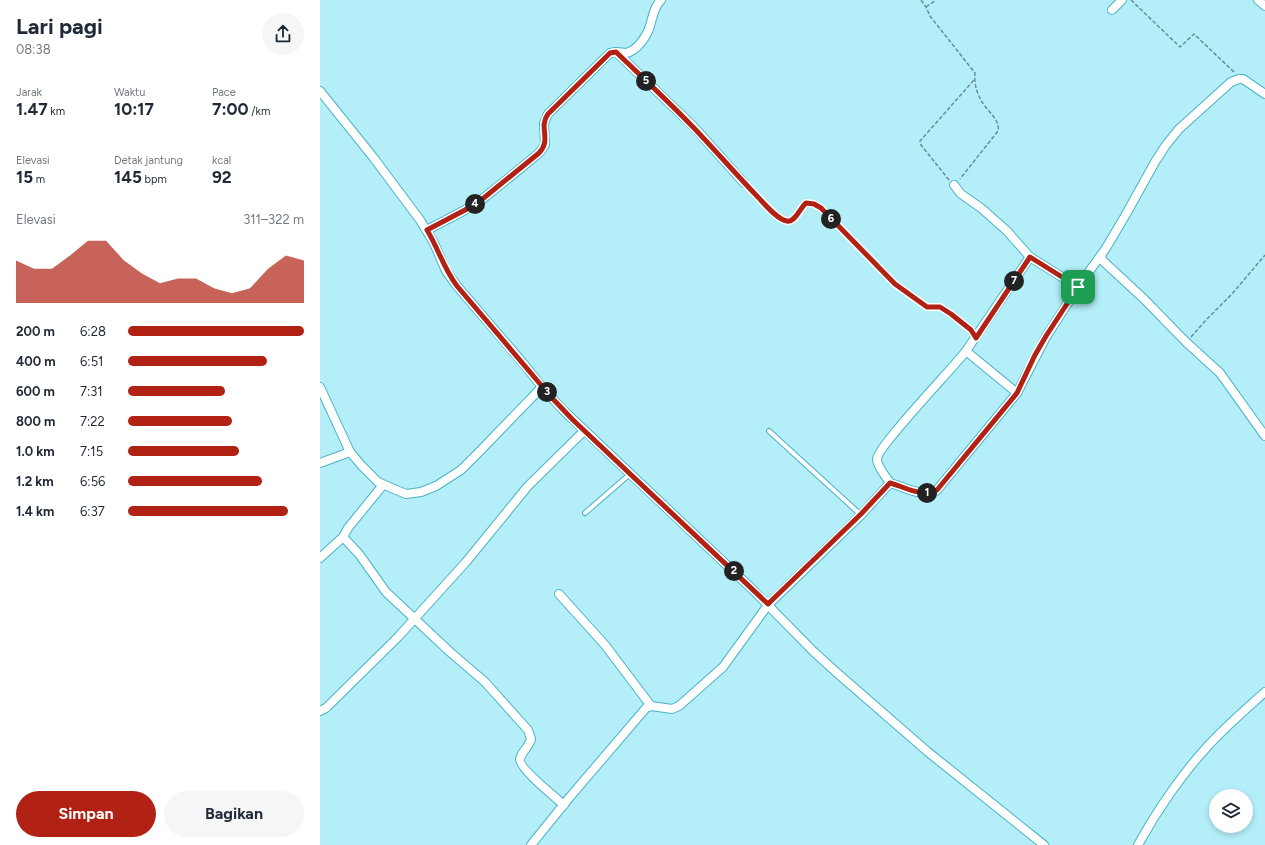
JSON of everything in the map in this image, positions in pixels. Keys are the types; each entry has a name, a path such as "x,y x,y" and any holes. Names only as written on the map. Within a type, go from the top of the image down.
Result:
{"street":[{"path":"427,230 480,201 539,153 545,145 544,123 548,114 610,53 626,53 637,46 645,37 650,28 657,4 661,0"},
{"path":"1112,10 1122,0"},
{"path":"1258,0 1265,6"},
{"path":"616,52 694,127 744,183"},
{"path":"1030,257 976,338 953,368 893,434 879,453 877,460 890,483 920,493 930,493 937,490 1017,393 1046,336 1078,287 1101,256 1155,162 1179,129 1231,82 1241,79 1265,94"},
{"path":"320,91 386,174 427,230 446,271 454,282 559,406 768,604 824,662 915,741 1044,845"},
{"path":"954,185 961,194 981,208 1007,231 1030,257 1078,287"},
{"path":"1101,256 1103,261 1220,374 1265,436"},
{"path":"966,351 1017,393"},
{"path":"320,387 350,452 372,477 383,485 406,494 421,492 436,486 461,470 542,386"},
{"path":"320,711 326,708 373,663 466,562 528,486 584,431"},
{"path":"320,464 350,452"},
{"path":"531,845 646,708 651,706 672,709 679,706 723,667 768,604 861,514 890,483"},
{"path":"320,558 343,537 348,528 383,485"},
{"path":"343,537 359,554 386,592 450,652 485,682 528,730 531,736 530,742 520,758 521,763 527,771 564,805"},
{"path":"559,594 605,645 651,706"},
{"path":"1138,845 1146,830 1184,775 1206,747 1230,722 1265,692"}],"lane":[{"path":"768,431 861,514"},
{"path":"585,512 631,474"}],"path":[{"path":"921,0 930,16 975,73 974,80 980,99 999,125 998,131 954,185 925,151 920,141 974,80"},
{"path":"926,7 936,0"},
{"path":"1131,0 1180,47 1194,34 1241,79"},
{"path":"744,183 778,216 789,222 793,221 802,206 806,203 814,204 821,208 895,284 927,307 940,307 951,314 971,330 976,338"},
{"path":"1186,342 1232,294 1265,256"}],"route":[{"path":"616,52 694,127 744,183 778,216 789,222 793,221 802,206 806,203 814,204 821,208 895,284 927,307 940,307 951,314 971,330 976,338 1030,257 1078,287 1035,355 1017,393 937,490 930,493 920,493 890,483 861,514 768,604 573,420 552,398 471,304 451,278 446,271 427,230 480,201 539,153 545,145 544,120 548,114 610,53 616,52"}]}
